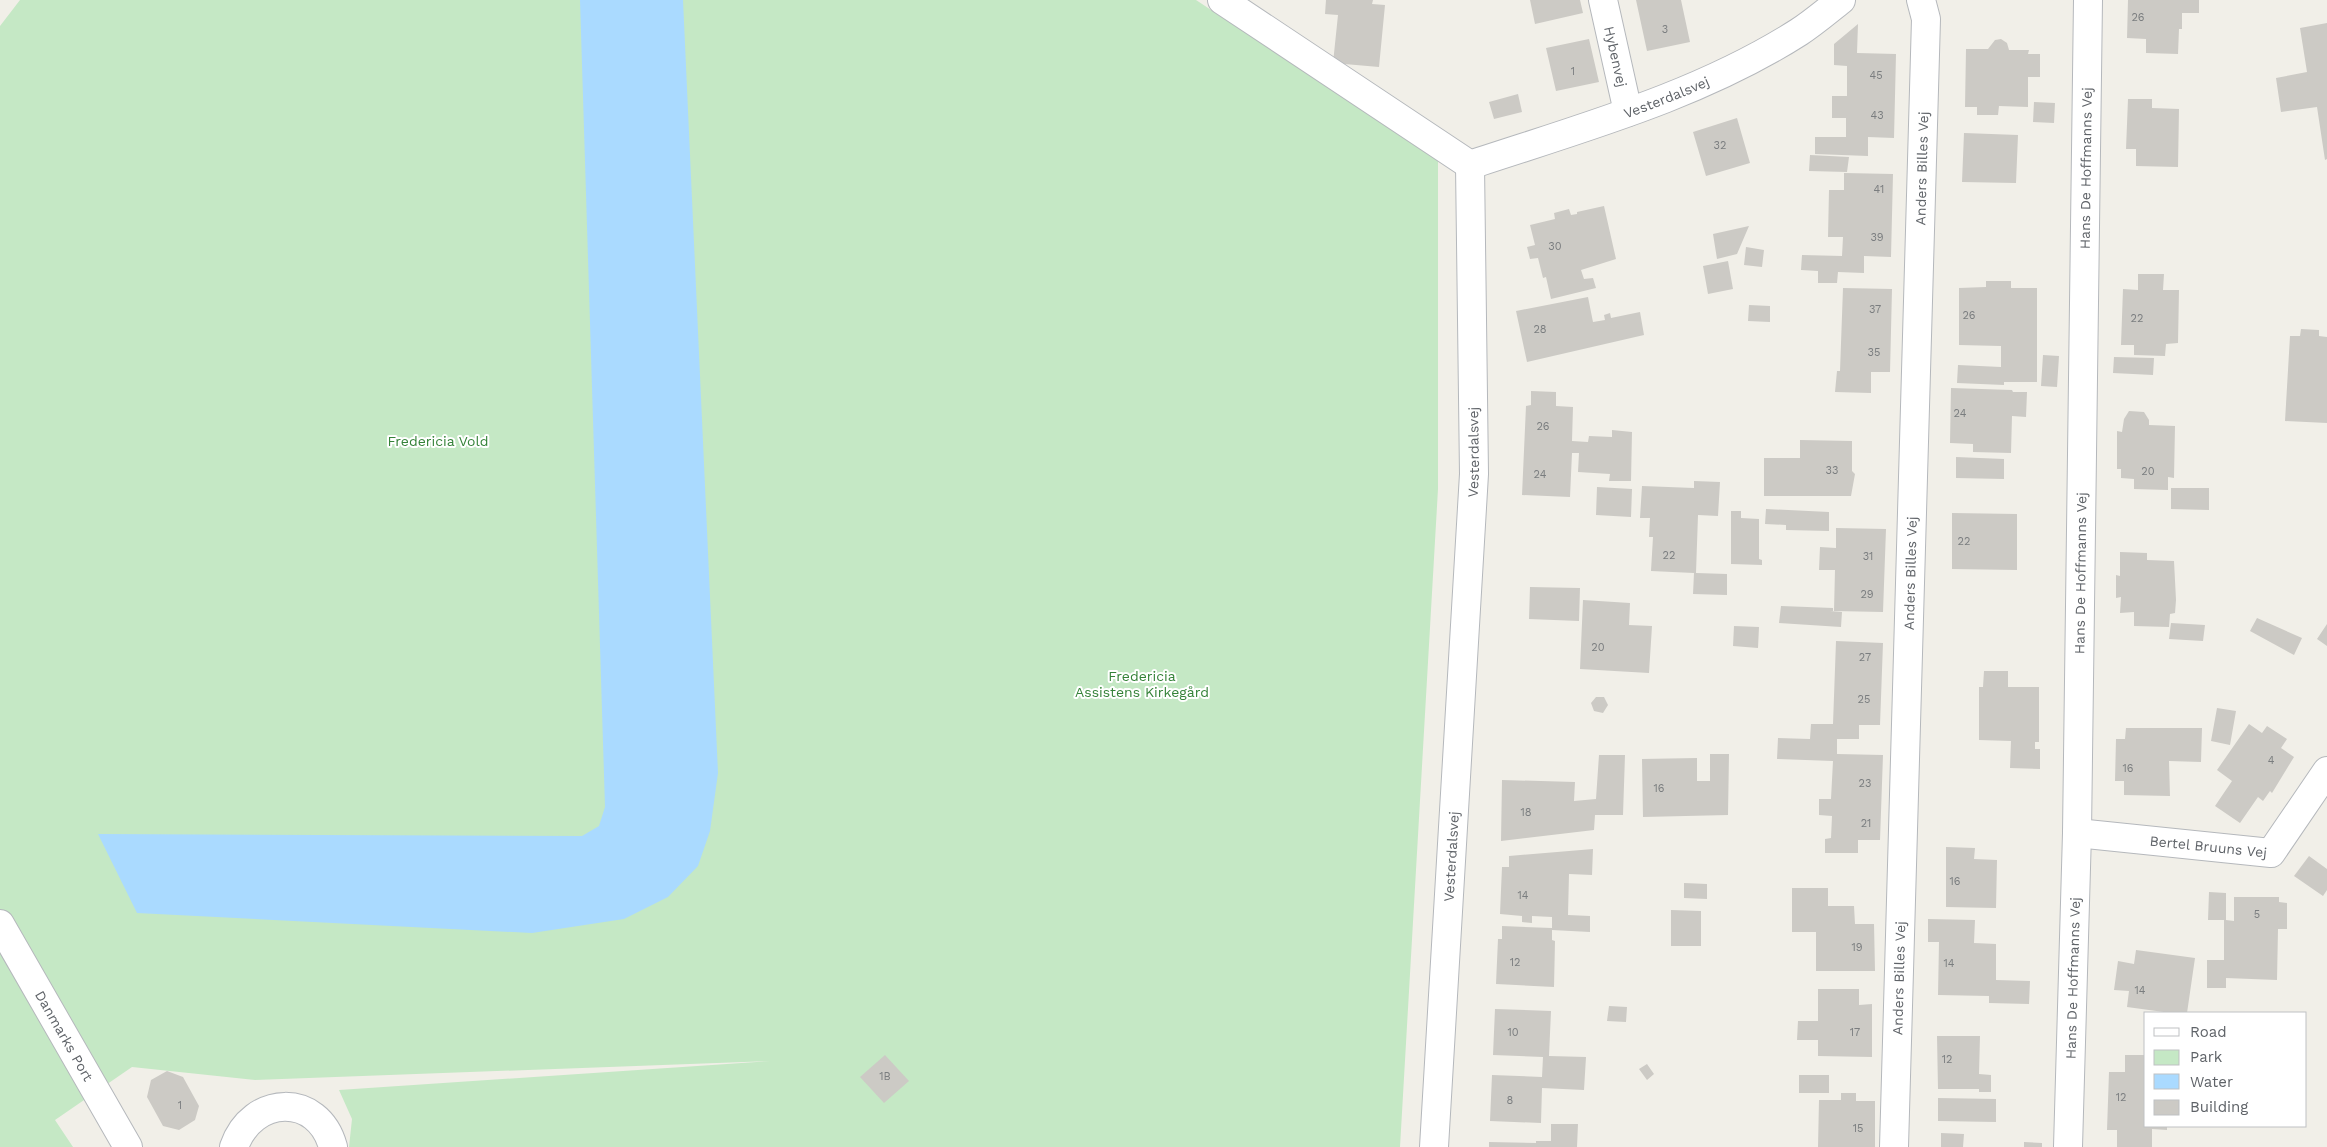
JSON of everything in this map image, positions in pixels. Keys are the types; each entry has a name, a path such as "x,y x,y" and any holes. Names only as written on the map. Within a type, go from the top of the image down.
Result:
{"street":[{"path":"1222,0 1470,165"},
{"name":"Hybenvej","path":"1603,0 1628,112"},
{"name":"Vesterdalsvej","path":"1434,1147 1474,474 1470,165 1628,112 1726,72 1799,32 1841,0"},
{"name":"Anders Billes Vej","path":"1894,1147 1926,19 1921,0"},
{"name":"Hans De Hoffmanns Vej","path":"2068,1147 2077,833 2088,0"},
{"name":"Bertel Bruuns Vej","path":"2077,833 2271,853 2327,771"},
{"name":"Danmarks Port","path":"0,924 128,1147"},
{"path":"234,1147 238,1134 247,1122 258,1114 272,1108 286,1107 307,1112 321,1123 331,1138 334,1147"}],"green space":[{"path":"20,0 1196,0 1438,160 1438,489 1400,1147 349,1147 352,1119 339,1090 770,1061 255,1080 132,1067 55,1120 73,1147 0,1147 0,26"}],"water":[{"path":"580,0 683,0 718,773 710,831 698,866 668,897 624,919 532,933 137,913 98,834 582,836 599,826 605,807"}],"building":[{"path":"1326,0 1373,0 1372,4 1385,5 1379,67 1333,63 1338,15 1325,14"},
{"path":"1530,0 1580,0 1583,13 1535,24"},
{"path":"1636,0 1681,0 1690,42 1647,51"},
{"path":"2128,0 2199,0 2199,13 2182,13 2182,29 2179,29 2178,54 2146,53 2146,39 2127,38"},
{"path":"2327,23 2327,159 2325,160 2317,107 2281,112 2276,78 2307,72 2300,28"},
{"path":"1858,24 1857,53 1896,54 1894,138 1868,137 1868,156 1815,154 1815,137 1846,137 1846,118 1832,118 1832,96 1847,96 1847,66 1834,65 1834,44"},
{"path":"1589,39 1599,82 1556,91 1546,48"},
{"path":"2001,39 2007,43 2009,50 2029,50 2028,54 2040,54 2040,77 2028,77 2028,107 1999,106 1998,115 1977,115 1977,107 1965,107 1966,49 1988,49 1995,40"},
{"path":"1518,94 1522,112 1494,119 1489,102"},
{"path":"2128,99 2152,99 2152,108 2179,109 2178,167 2136,166 2136,149 2126,149"},
{"path":"2034,102 2055,103 2054,123 2033,122"},
{"path":"1737,118 1750,163 1706,176 1693,132"},
{"path":"1964,133 2018,135 2016,183 1962,182"},
{"path":"1810,155 1849,157 1847,172 1809,171"},
{"path":"1844,173 1893,174 1891,257 1864,256 1864,273 1838,272 1837,283 1818,283 1818,271 1801,270 1802,255 1842,256 1843,237 1828,237 1829,190 1844,190"},
{"path":"1604,206 1616,259 1581,270 1584,279 1593,278 1596,288 1551,299 1546,277 1543,278 1538,258 1530,259 1527,247 1535,245 1530,225 1555,219 1554,213 1569,209 1571,215"},
{"path":"1749,226 1737,254 1717,259 1713,234"},
{"path":"1746,247 1764,250 1762,267 1744,265"},
{"path":"1728,261 1733,289 1708,294 1703,266"},
{"path":"2138,274 2164,274 2163,290 2179,290 2178,343 2166,344 2165,356 2134,355 2134,345 2121,345 2123,289 2138,290"},
{"path":"1986,281 2011,281 2011,288 2037,288 2037,382 2004,382 2004,385 1957,383 1958,365 2001,367 2001,346 1959,345 1959,288 1986,287"},
{"path":"1843,288 1892,289 1890,372 1871,372 1871,393 1835,392 1837,371 1840,371"},
{"path":"1588,297 1593,322 1605,320 1604,315 1610,313 1611,318 1640,312 1644,335 1527,362 1516,311"},
{"path":"1749,305 1770,306 1770,322 1748,321"},
{"path":"2301,329 2319,330 2319,336 2327,337 2327,423 2285,421 2290,336 2300,336"},
{"path":"2043,355 2059,356 2057,387 2041,386"},
{"path":"2114,357 2154,358 2153,375 2113,373"},
{"path":"1951,388 2027,392 2026,417 2012,416 2011,453 1973,452 1973,444 1950,443"},
{"path":"1531,391 1556,392 1556,406 1573,407 1572,441 1588,442 1589,436 1612,437 1612,430 1632,432 1631,481 1609,481 1610,474 1578,472 1579,453 1572,453 1570,497 1522,495 1526,406 1531,405"},
{"path":"2129,411 2144,412 2149,420 2149,425 2175,426 2174,478 2168,477 2168,490 2134,489 2134,479 2121,478 2121,469 2117,469 2117,431 2122,432 2124,419"},
{"path":"1800,440 1852,441 1852,471 1855,474 1851,496 1764,496 1764,458 1800,458"},
{"path":"1956,457 2004,459 2004,479 1956,478"},
{"path":"1694,481 1720,482 1718,516 1698,515 1696,573 1727,574 1727,595 1693,594 1694,573 1651,571 1653,537 1649,537 1650,518 1640,518 1642,486 1694,488"},
{"path":"1597,487 1632,489 1631,517 1596,515"},
{"path":"2171,488 2209,488 2209,510 2171,509"},
{"path":"1766,509 1829,512 1829,531 1786,530 1786,525 1765,524"},
{"path":"1731,511 1741,511 1741,518 1759,519 1759,559 1762,560 1762,565 1731,564"},
{"path":"1952,513 2017,514 2017,570 1952,569"},
{"path":"1836,528 1886,529 1883,612 1834,611 1835,570 1819,570 1820,547 1836,548"},
{"path":"2120,552 2147,553 2147,560 2174,561 2176,600 2175,613 2170,614 2169,627 2134,626 2134,612 2120,613 2121,597 2116,598 2116,575 2120,576"},
{"path":"1530,587 1580,588 1579,621 1529,619"},
{"path":"1583,600 1630,603 1629,625 1652,626 1649,673 1580,669"},
{"path":"1781,606 1833,608 1833,611 1830,611 1842,612 1841,627 1779,623"},
{"path":"2257,618 2302,638 2294,655 2250,631"},
{"path":"2171,623 2205,625 2203,641 2169,639"},
{"path":"2327,624 2327,646 2317,639"},
{"path":"1734,626 1759,627 1758,648 1733,646"},
{"path":"1836,641 1883,643 1880,725 1859,725 1859,739 1837,739 1837,754 1883,755 1880,840 1858,840 1858,853 1825,853 1825,839 1831,838 1832,816 1819,815 1819,799 1831,799 1833,761 1777,759 1778,738 1810,739 1811,724 1833,724"},
{"path":"1984,671 2008,671 2008,687 2039,687 2039,742 2035,742 2035,749 2040,749 2040,769 2010,768 2011,741 1979,740 1979,687 1983,687"},
{"path":"1596,697 1604,697 1608,705 1603,713 1594,711 1591,703"},
{"path":"2217,708 2236,711 2230,745 2211,741"},
{"path":"2249,724 2262,733 2267,726 2287,739 2281,748 2294,757 2272,793 2270,791 2263,801 2258,797 2240,823 2215,806 2232,781 2217,770"},
{"path":"2126,728 2202,728 2201,762 2169,761 2170,796 2124,795 2124,781 2115,781 2116,739 2125,739"},
{"path":"1710,754 1729,754 1728,815 1643,817 1642,759 1697,758 1697,781 1710,781"},
{"path":"1599,755 1625,755 1623,815 1595,815 1594,830 1501,841 1502,780 1575,782 1574,801 1596,799"},
{"path":"1946,847 1975,848 1974,859 1997,860 1996,908 1946,907"},
{"path":"1593,849 1592,875 1569,874 1568,915 1590,916 1590,932 1552,930 1552,940 1555,941 1554,987 1496,984 1498,939 1502,939 1502,926 1552,928 1552,917 1532,916 1532,923 1522,922 1522,916 1500,914 1502,867 1509,867 1509,856"},
{"path":"2309,856 2327,869 2327,890 2323,896 2294,876"},
{"path":"1684,883 1707,884 1707,899 1684,898"},
{"path":"1792,888 1828,888 1828,906 1854,906 1855,924 1874,924 1875,971 1816,971 1816,932 1792,932"},
{"path":"2209,892 2226,893 2226,920 2234,921 2234,897 2279,897 2279,902 2287,903 2287,929 2278,929 2277,980 2226,978 2226,988 2207,988 2207,960 2224,960 2224,920 2208,920"},
{"path":"1671,910 1701,911 1701,946 1671,946"},
{"path":"1928,919 1975,920 1974,943 1996,944 1996,980 2030,981 2029,1004 1989,1003 1989,996 1938,995 1939,942 1928,942"},
{"path":"2136,950 2195,958 2187,1012 2164,1012 2127,1007 2129,991 2114,990 2118,961 2134,964"},
{"path":"1818,989 1859,989 1859,1005 1872,1004 1872,1057 1818,1056 1818,1040 1797,1040 1798,1021 1818,1021"},
{"path":"1609,1006 1627,1007 1626,1022 1607,1021"},
{"path":"1495,1009 1551,1011 1549,1056 1586,1057 1584,1090 1542,1088 1541,1123 1490,1121 1492,1075 1542,1077 1543,1057 1493,1055"},
{"path":"1937,1036 1980,1036 1979,1074 1991,1075 1991,1092 1979,1092 1979,1089 1938,1089"},
{"path":"885,1055 909,1081 884,1103 860,1077"},
{"path":"2125,1055 2144,1055 2144,1127 2167,1127 2167,1130 2152,1129 2152,1147 2117,1147 2117,1130 2107,1130 2109,1072 2125,1072"},
{"path":"1647,1064 1654,1074 1647,1080 1639,1069"},
{"path":"167,1071 183,1077 199,1106 195,1120 179,1130 163,1126 147,1097 151,1080"},
{"path":"1799,1075 1829,1075 1829,1093 1799,1093"},
{"path":"1841,1093 1856,1093 1856,1101 1875,1101 1875,1147 1818,1147 1819,1100 1841,1100"},
{"path":"1938,1098 1996,1099 1996,1122 1938,1121"},
{"path":"1551,1124 1578,1124 1577,1147 1489,1147 1489,1142 1536,1143 1536,1141 1551,1141"},
{"path":"1941,1133 1964,1134 1963,1147 1941,1147"},
{"path":"2024,1142 2042,1143 2042,1147 2024,1147"}],"park label":[{"name":"Fredericia Vold","path":"438,441"},
{"name":"Fredericia Assistens Kirkegård","path":"1142,684"}]}
